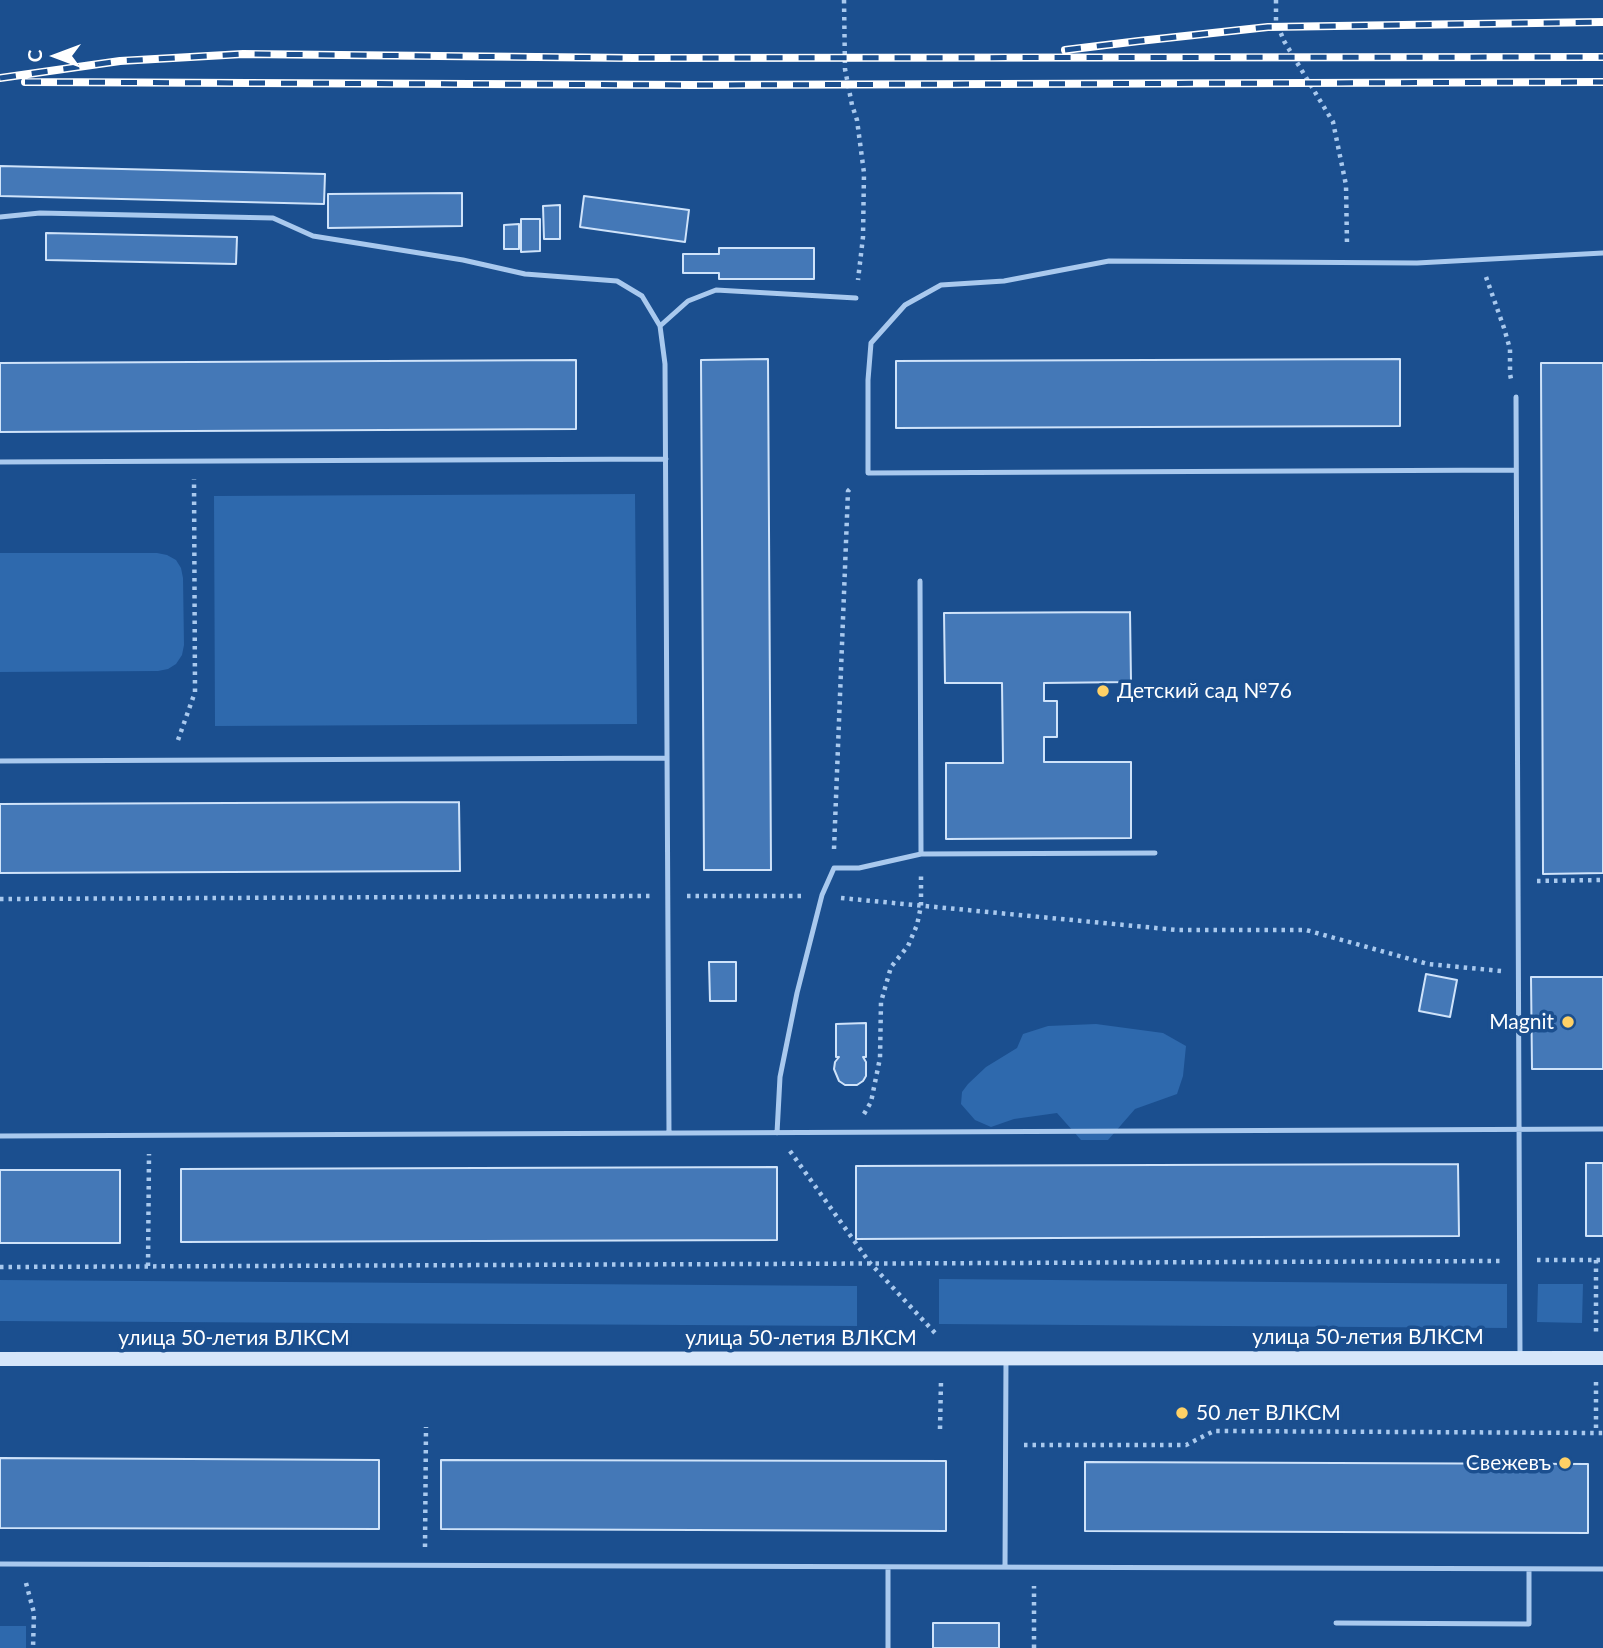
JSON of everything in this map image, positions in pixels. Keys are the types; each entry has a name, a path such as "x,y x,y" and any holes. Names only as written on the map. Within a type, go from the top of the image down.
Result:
{"main road":[{"name":"улица 50-летия ВЛКСМ","path":"0,1359 1603,1358"}],"lane":[{"path":"0,216 40,213 273,218 313,236 450,257 525,274 617,281 642,296 660,326 665,364 669,1133"},
{"path":"1517,470 868,473 868,380 871,343 905,305 941,285 1004,281 1109,261 1417,264 1603,253"},
{"path":"660,326 688,301 716,290 856,298"},
{"path":"1517,397 1521,1358"},
{"path":"0,462 666,459"},
{"path":"920,581 921,854"},
{"path":"0,761 667,758"},
{"path":"777,1133 780,1077 794,1005 822,895 834,868 859,868 921,854 1155,853"},
{"path":"0,1136 1603,1129"},
{"path":"1005,1567 1006,1358"},
{"path":"0,1564 1603,1569"},
{"path":"888,1567 888,1648"},
{"path":"1336,1623 1529,1624 1529,1569"}],"path":[{"path":"844,0 845,69 857,120 864,173 863,237 856,298"},
{"path":"1276,0 1276,21 1284,41 1333,122 1346,185 1347,263"},
{"path":"1482,260 1510,349 1510,374 1517,397"},
{"path":"171,760 195,692 194,461"},
{"path":"848,491 868,473"},
{"path":"834,868 848,478"},
{"path":"853,1132 871,1102 880,1058 881,1002 891,967 908,946 918,925 921,906 921,854"},
{"path":"1518,881 1603,880"},
{"path":"0,899 822,895 1177,930 1306,930 1428,964 1519,973"},
{"path":"777,1133 870,1264"},
{"path":"148,1266 149,1136"},
{"path":"0,1267 1603,1261"},
{"path":"425,1565 426,1427"},
{"path":"1005,1445 1186,1445 1214,1431 1603,1433"},
{"path":"22,1564 34,1613 33,1648"},
{"path":"1034,1567 1034,1648"}],"shaded area":[{"path":"635,494 637,724 215,726 214,496"},
{"path":"0,553 157,553 176,560 183,578 182,655 176,664 158,671 0,672"},
{"path":"1096,1024 1163,1033 1186,1046 1183,1076 1177,1094 1135,1109 1108,1140 1081,1140 1057,1113 1014,1119 991,1127 975,1120 961,1104 962,1092 968,1084 986,1067 1017,1048 1023,1034 1048,1026"},
{"path":"939,1279 1507,1284 1507,1328 939,1324"},
{"path":"0,1280 857,1286 857,1326 0,1321"},
{"path":"1538,1284 1583,1284 1582,1323 1537,1322"},
{"path":"0,1626 26,1626 26,1648 0,1648"}],"building":[{"path":"0,166 325,174 324,204 0,196"},
{"path":"462,193 462,226 328,228 328,194"},
{"path":"584,196 689,210 685,242 580,227"},
{"path":"560,205 560,239 544,239 543,206"},
{"path":"521,219 540,219 540,251 521,252"},
{"path":"519,224 519,249 504,249 504,225"},
{"path":"46,233 237,237 236,264 46,260"},
{"path":"719,248 814,248 814,279 719,279 719,273 683,273 683,254 719,254"},
{"path":"768,359 771,870 704,870 701,360"},
{"path":"1400,359 1400,426 896,428 896,361"},
{"path":"576,360 576,429 0,432 0,363"},
{"path":"1541,363 1603,363 1603,873 1543,874"},
{"path":"1130,612 1131,682 1044,683 1044,701 1057,701 1057,737 1044,737 1044,762 1131,762 1131,838 946,839 946,763 1003,763 1002,683 945,683 944,613"},
{"path":"459,802 460,871 0,873 0,804"},
{"path":"709,962 736,962 736,1001 710,1001"},
{"path":"1426,974 1457,980 1450,1017 1419,1011"},
{"path":"1531,977 1603,977 1603,1069 1532,1069"},
{"path":"866,1023 866,1057 863,1057 866,1062 866,1076 857,1085 845,1085 839,1081 834,1069 839,1057 836,1057 836,1024"},
{"path":"1586,1163 1603,1163 1603,1236 1586,1236"},
{"path":"1458,1164 1459,1236 856,1239 856,1166"},
{"path":"777,1167 777,1240 181,1242 181,1169"},
{"path":"0,1170 120,1170 120,1243 0,1243"},
{"path":"0,1458 379,1460 379,1529 0,1528"},
{"path":"441,1460 946,1461 946,1531 441,1529"},
{"path":"1085,1462 1588,1464 1588,1533 1085,1531"},
{"path":"933,1623 999,1623 999,1648 933,1648"}],"railway":[{"path":"1065,50 1268,27 1603,22"},
{"path":"0,78 120,61 243,54 634,58 1603,57"},
{"path":"25,82 696,85 1603,82"}],"place":[{"name":"Детский сад №76","path":"1103,691"},
{"name":"Magnit","path":"1568,1022"},
{"name":"50 лет ВЛКСМ","path":"1182,1413"},
{"name":"Свежевъ","path":"1565,1463"}]}
